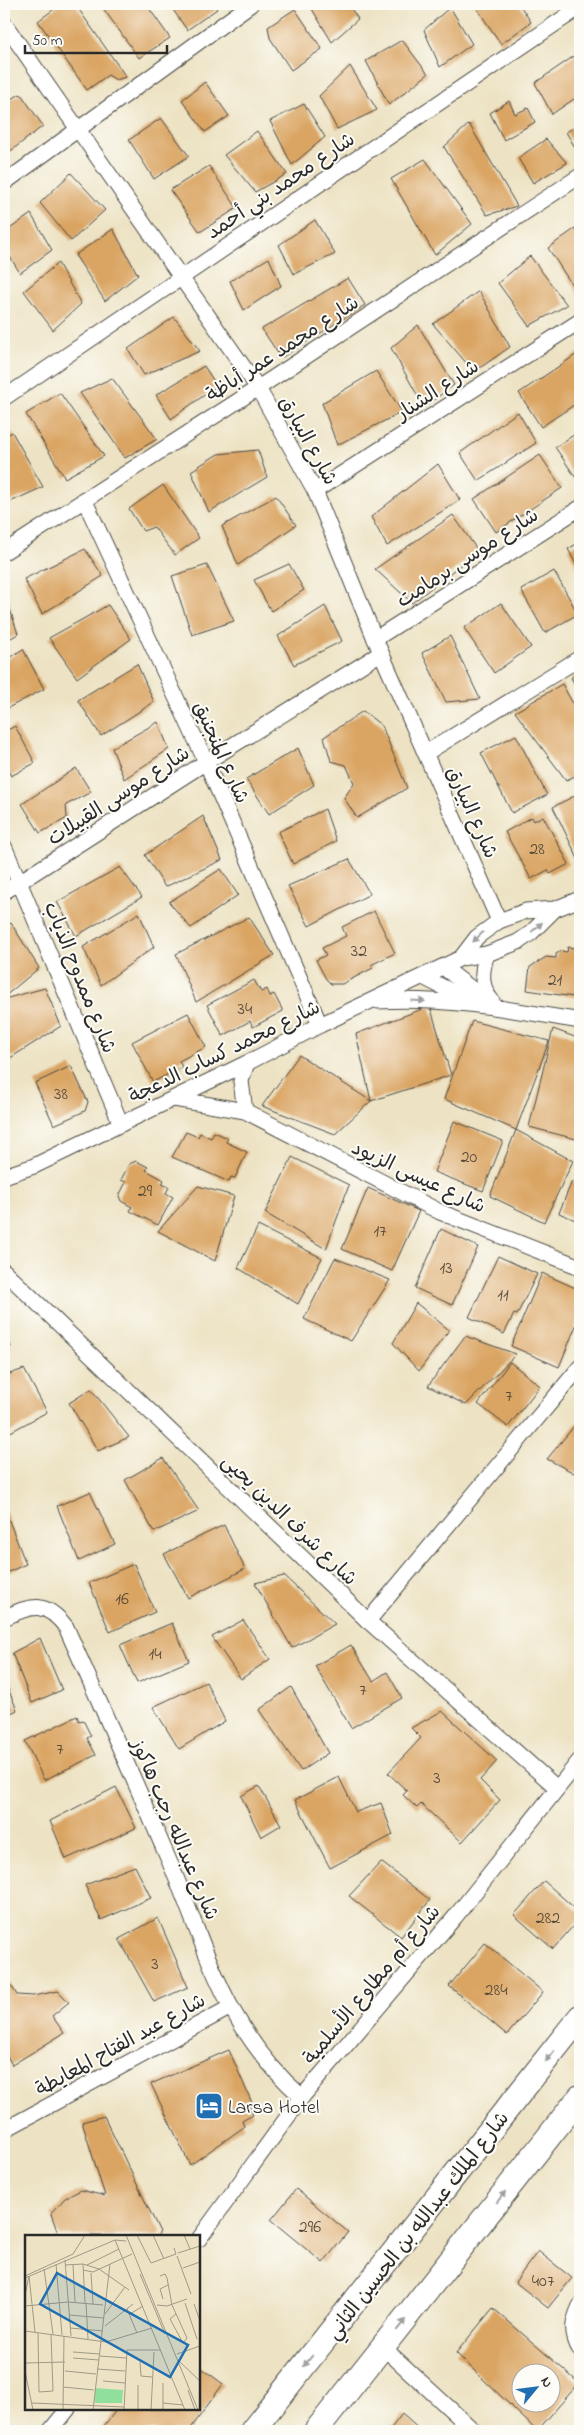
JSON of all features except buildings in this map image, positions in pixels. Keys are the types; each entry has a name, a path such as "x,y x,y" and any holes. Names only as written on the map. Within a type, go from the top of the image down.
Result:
{"highway":[{"name":"شارع الملك عبدالله بن الحسين الثاني","path":"252,2431 580,2017"},
{"path":"316,2431 384,2348 580,2097"}],"street":[{"path":"4,183 251,4"},
{"name":"شارع محمد بني أحمد","path":"4,398 180,276 580,6"},
{"name":"شارع البيارق","path":"4,23 258,388 315,491 378,646 499,921"},
{"name":"شارع محمد عمر أباظة","path":"4,552 258,388 580,176"},
{"name":"شارع الشنار","path":"315,491 580,321"},
{"name":"شارع المنجنيق","path":"84,499 206,762 320,1025"},
{"name":"شارع موسى برمامت","path":"378,646 580,508"},
{"name":"شارع موسى القبيلات","path":"4,892 206,762 378,646"},
{"path":"426,753 580,658"},
{"name":"شارع ممدوح الذياب","path":"4,846 121,1124"},
{"name":"شارع محمد كساب الدعجة","path":"461,958 477,937 499,921 526,911 554,909 580,899"},
{"name":"شارع محمد كساب الدعجة","path":"4,1176 34,1166 174,1099 320,1025 461,958 487,954 518,942 531,933 554,909"},
{"path":"487,954 482,977 484,989 498,1008"},
{"path":"443,967 498,1008"},
{"path":"423,977 464,999 498,1008"},
{"path":"369,1002 408,1001 498,1008 580,1020"},
{"path":"245,1111 241,1081 247,1063"},
{"name":"شارع عيسى الزيود","path":"174,1099 245,1111 291,1137 440,1212 580,1267"},
{"name":"شارع شرف الدين يحيى","path":"4,1271 368,1621 557,1788"},
{"path":"368,1621 580,1367"},
{"name":"شارع عبدالله رجب هاكوز","path":"4,1618 15,1612 36,1606 48,1609 57,1615 66,1627 168,1858 229,2008 257,2051 302,2097"},
{"name":"شارع أم مطاوع الأسلمية","path":"200,2238 302,2097 455,1917 580,1760"},
{"name":"شارع عبد الفتاح المعايطة","path":"4,2130 229,2008"},
{"path":"580,2306 574,2321 572,2337 580,2350"},
{"path":"384,2348 474,2431"},
{"path":"50,2431 67,2410"}],"place":[{"name":"Larsa Hotel","path":"209,2106"}]}
